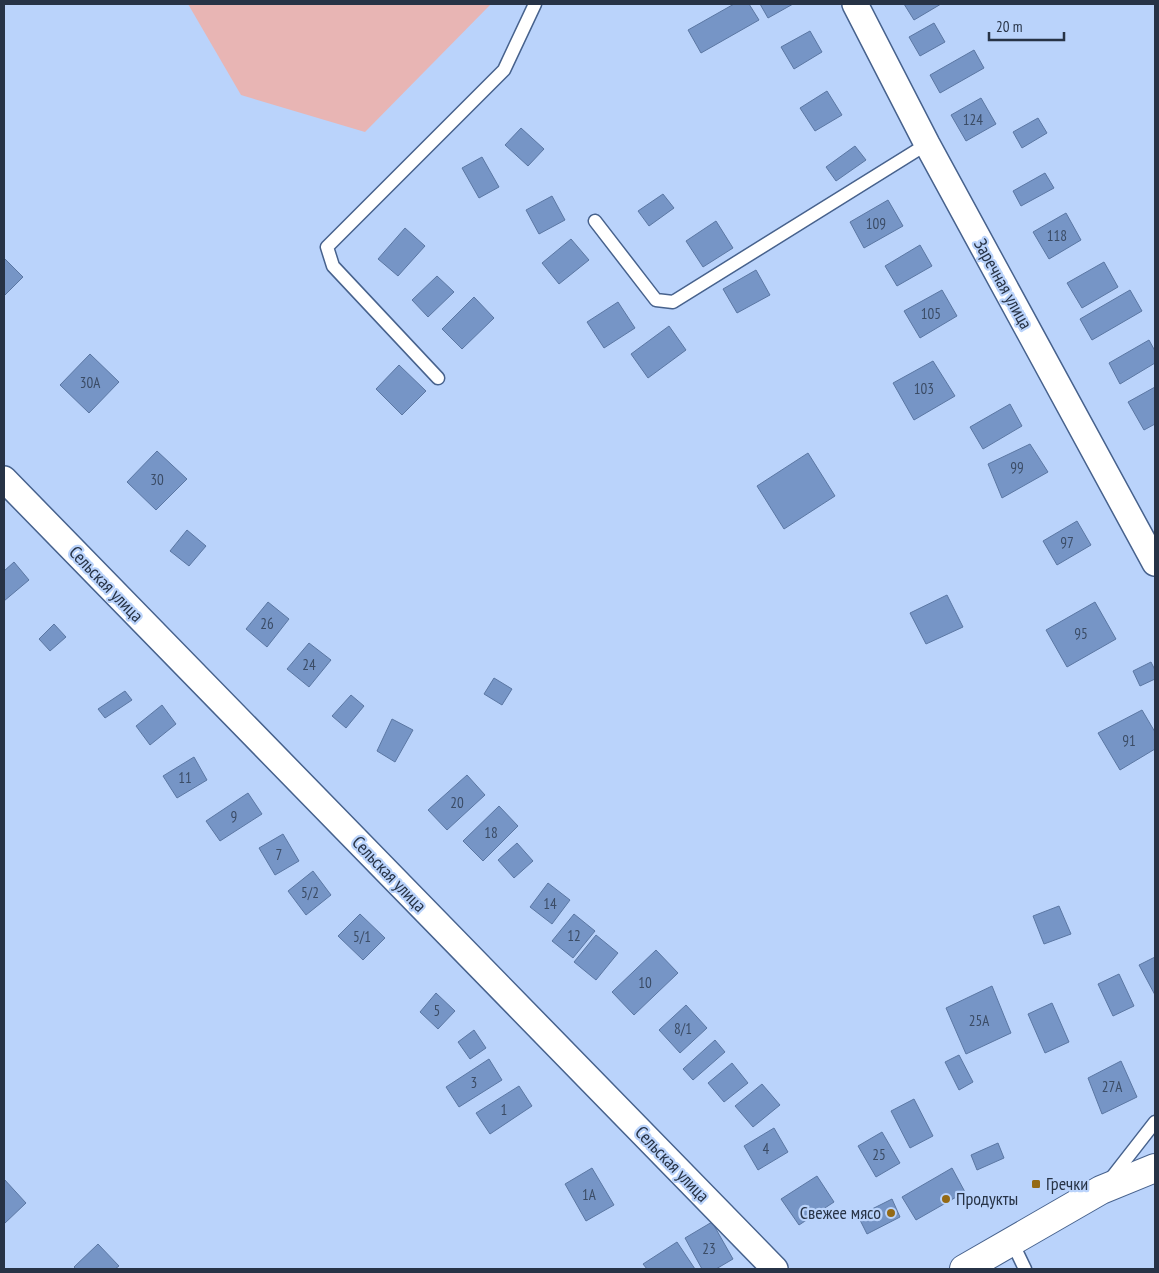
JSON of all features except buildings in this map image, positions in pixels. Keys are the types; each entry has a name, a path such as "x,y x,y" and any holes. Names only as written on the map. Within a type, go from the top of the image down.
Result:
{"main road":[{"path":"964,1269 1101,1190 1155,1168"}],"street":[{"name":"Заречная улица","path":"855,4 927,144 1155,562"},
{"name":"Сельская улица","path":"4,479 775,1269"}],"lane":[{"path":"438,378 333,266 327,247 504,70 534,4"},
{"path":"595,221 656,300 673,302 927,144"},
{"path":"1101,1190 1155,1122"},
{"path":"1012,1242 1025,1269"}],"shaded area":[{"path":"188,4 491,4 365,132 241,95"}],"place":[{"name":"Гречки","path":"1036,1184"},
{"name":"Продукты","path":"946,1199"},
{"name":"Свежее мясо","path":"891,1213"}]}
